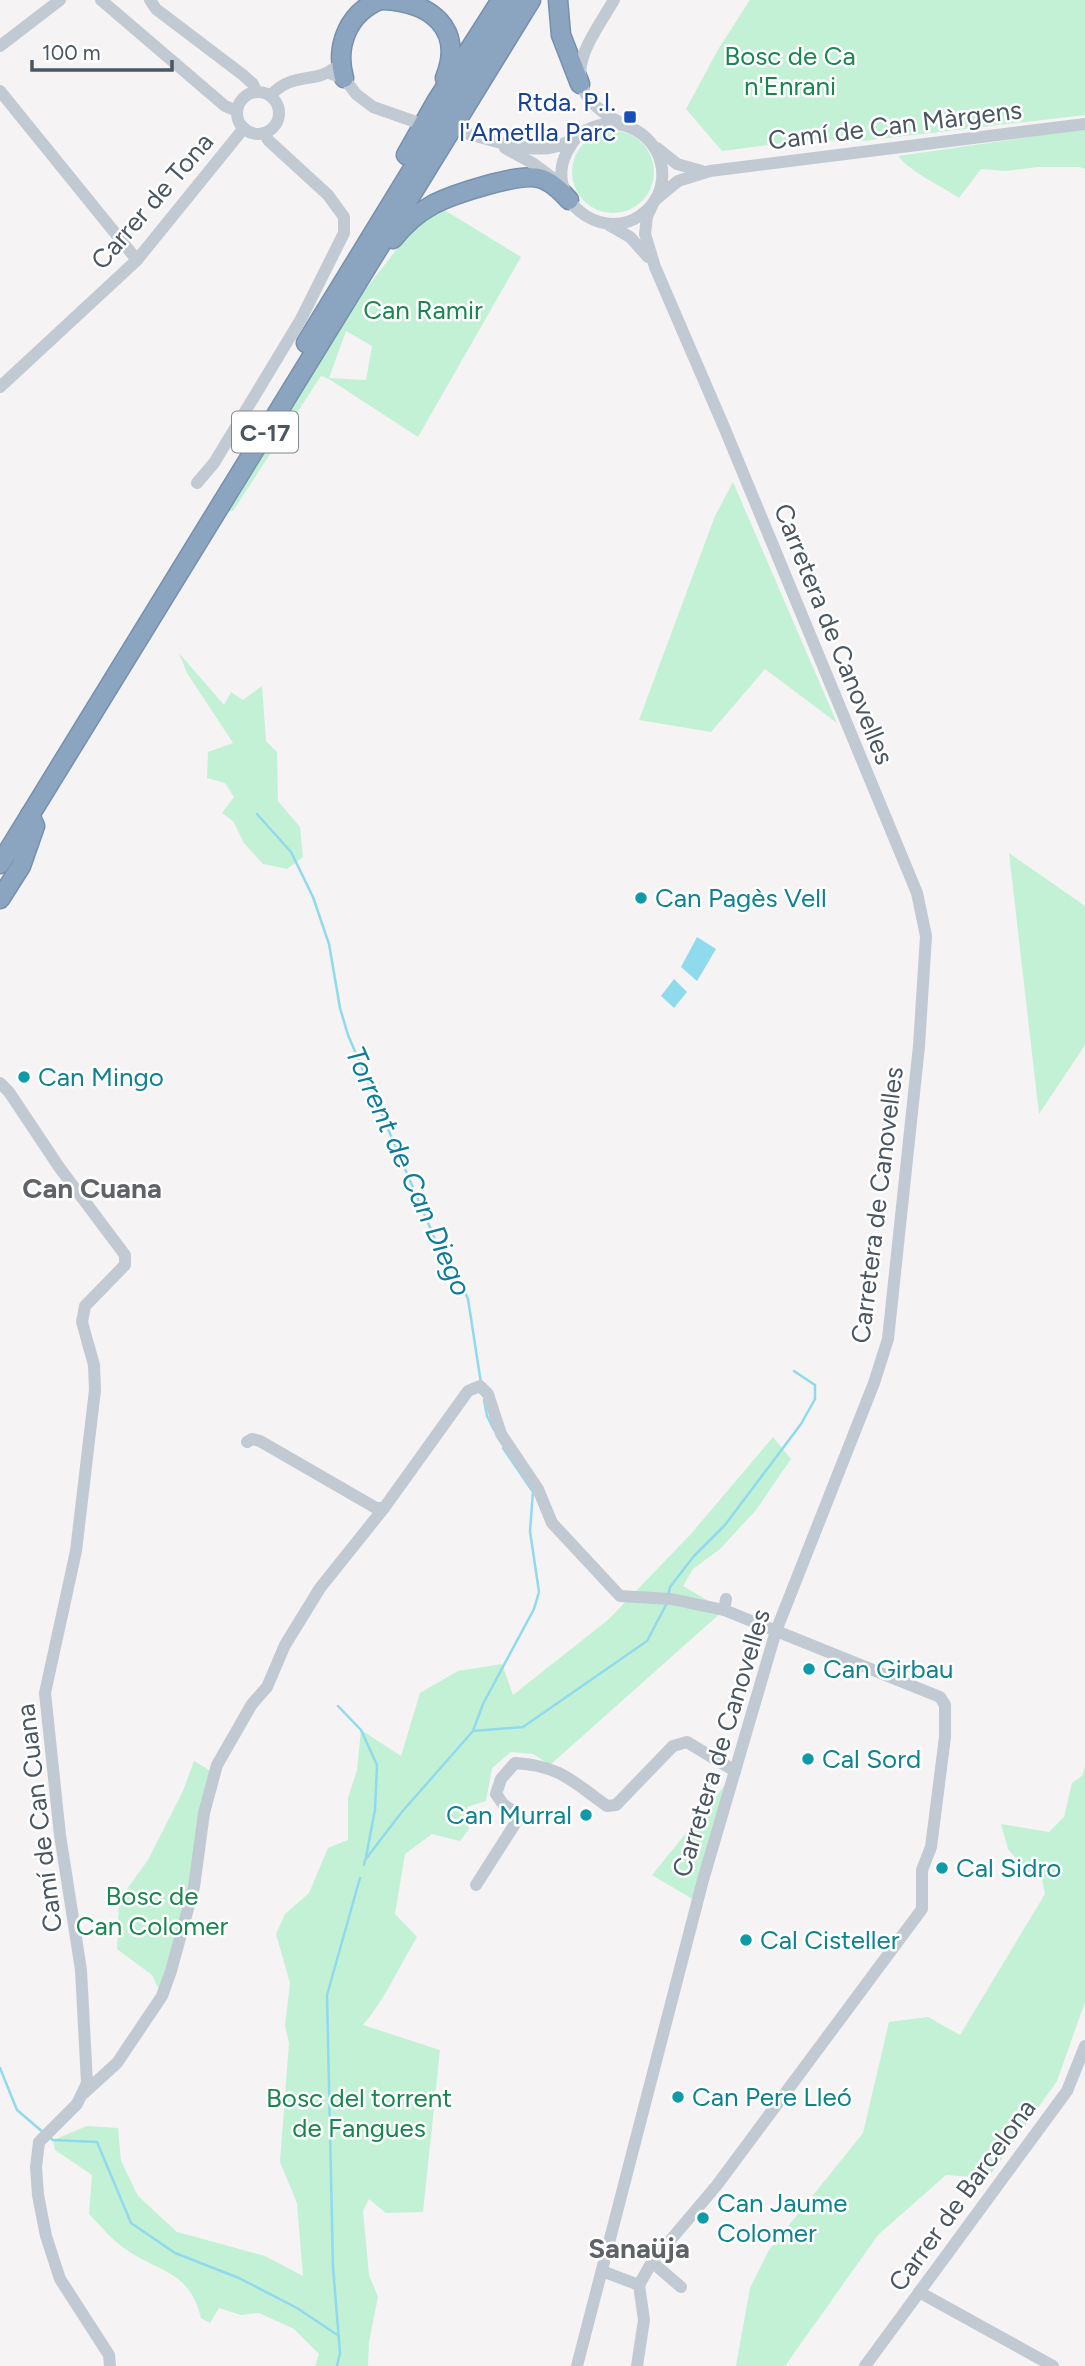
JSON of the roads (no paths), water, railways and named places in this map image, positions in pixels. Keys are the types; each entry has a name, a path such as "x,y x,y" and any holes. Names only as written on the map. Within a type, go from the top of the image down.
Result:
{"highway":[{"path":"337,72 341,46 348,29 366,7 382,0 420,6 429,11 449,38 449,69 436,102"},
{"path":"329,305 351,256 436,102 501,0"},
{"name":"C-17","path":"0,841 516,0"},
{"name":"C-17","path":"30,815 150,619 169,602 186,575 195,569 195,559 216,522 217,509 531,0"},
{"path":"558,0 561,35 580,84"},
{"path":"358,282 397,234 418,214 436,203 521,176 541,178 567,195"},
{"path":"0,864 30,815"},
{"path":"0,899 21,866 35,826 30,815"}],"street":[{"path":"0,46 60,0"},
{"path":"101,0 225,106 237,111"},
{"path":"150,0 156,9 243,75 256,91"},
{"path":"614,0 583,51 580,84 597,107 640,132 653,144 661,159 663,177 660,192 639,217 625,223 593,221 579,212 546,173 518,155 470,134 537,149 558,146 590,128 607,123 625,125"},
{"path":"271,95 289,82 337,72 356,94 373,107 416,122"},
{"path":"256,91 271,95 279,108 279,119 273,128 265,133 244,128 237,111 240,101 256,91"},
{"path":"0,92 138,260"},
{"name":"Camí de Can Màrgens","path":"653,203 678,181 709,171 1085,124"},
{"name":"Carrer de Tona","path":"0,387 138,260 244,128"},
{"path":"197,483 214,463 301,319 344,233 344,218 328,195 268,141 265,133"},
{"path":"567,195 562,169 566,152 576,138"},
{"name":"Camí de Can Màrgens","path":"653,144 677,164 709,171"},
{"name":"Carretera de Canovelles","path":"577,2366 703,1880 776,1631 874,1383 888,1339 918,1054 926,936 917,893 724,427 654,267 645,234 647,216 653,203"},
{"name":"Carretera de Canovelles","path":"609,224 630,237 654,267"},
{"name":"Camí de Can Cuana","path":"0,1083 9,1091 59,1167 125,1255 125,1265 85,1306 82,1321 94,1365 95,1390 76,1551 45,1693 60,1835 81,1970 87,2083 81,2095"},
{"path":"110,2366 109,2355 60,2278 46,2236 38,2195 36,2167 39,2142 77,2104 81,2095 117,2063 162,1996 175,1960 194,1887 204,1813 217,1765 251,1704 267,1687 285,1646 320,1588 384,1508 468,1391 480,1386 488,1394 501,1434 538,1489 552,1523 620,1596 725,1604 776,1631 940,1697 945,1705 945,1737 931,1847 922,1870 922,1909 717,2185 652,2262 639,2285 644,2320 637,2366"},
{"path":"247,1442 252,1439 260,1441 376,1508 384,1508"},
{"path":"477,1885 520,1816 503,1804 496,1794 501,1779 515,1763 538,1765 558,1771 607,1807 616,1805 673,1746 687,1742 735,1771"},
{"name":"Carrer de Barcelona","path":"864,2366 1067,2091 1085,2046"},
{"path":"652,2262 681,2287"},
{"path":"602,2271 639,2285"},
{"path":"919,2292 1053,2366"}],"water":[{"path":"697,937 716,949 697,981 681,967"},
{"path":"674,979 687,992 674,1008 661,996"}],"waterway":[{"name":"Torrent de Can Diego","path":"257,814 291,852 313,897 329,944 340,1008 348,1035 440,1251 458,1277 468,1299 481,1383"},
{"path":"668,1596 670,1587 694,1556 725,1525 801,1424 815,1399 815,1385 794,1371"},
{"name":"Torrent de Can Diego","path":"484,1400 487,1416 494,1430"},
{"name":"Torrent de Can Diego","path":"473,1731 483,1704 534,1609 539,1592 530,1531 533,1492 503,1448"},
{"path":"364,1865 401,1813 473,1731 523,1727 647,1641 667,1603"},
{"path":"338,1706 361,1730 377,1765 375,1810 366,1857"},
{"path":"337,2366 340,2353 333,2267 327,1995 360,1878"},
{"path":"0,2068 17,2110 44,2133"},
{"path":"49,2137 53,2140 97,2142 131,2223 175,2253 239,2278 297,2308 339,2336"}],"place":[{"name":"Rtda. P.I. l'Ametlla Parc","path":"630,117"},
{"name":"Can Pagès Vell","path":"641,898"},
{"name":"Can Mingo","path":"24,1077"},
{"name":"Can Girbau","path":"809,1669"},
{"name":"Cal Sord","path":"808,1759"},
{"name":"Can Murral","path":"586,1815"},
{"name":"Cal Sidro","path":"942,1868"},
{"name":"Cal Cisteller","path":"746,1940"},
{"name":"Can Pere Lleó","path":"678,2097"},
{"name":"Can Jaume Colomer","path":"703,2218"}],"district":[{"name":"Can Cuana","path":"92,1188"},
{"name":"Sanaüja","path":"639,2248"}],"park label":[{"name":"Bosc de Ca n'Enrani","path":"790,71"},
{"name":"Can Ramir","path":"423,310"},
{"name":"Bosc de Can Colomer","path":"152,1910"},
{"name":"Bosc del torrent de Fangues","path":"359,2113"}]}
